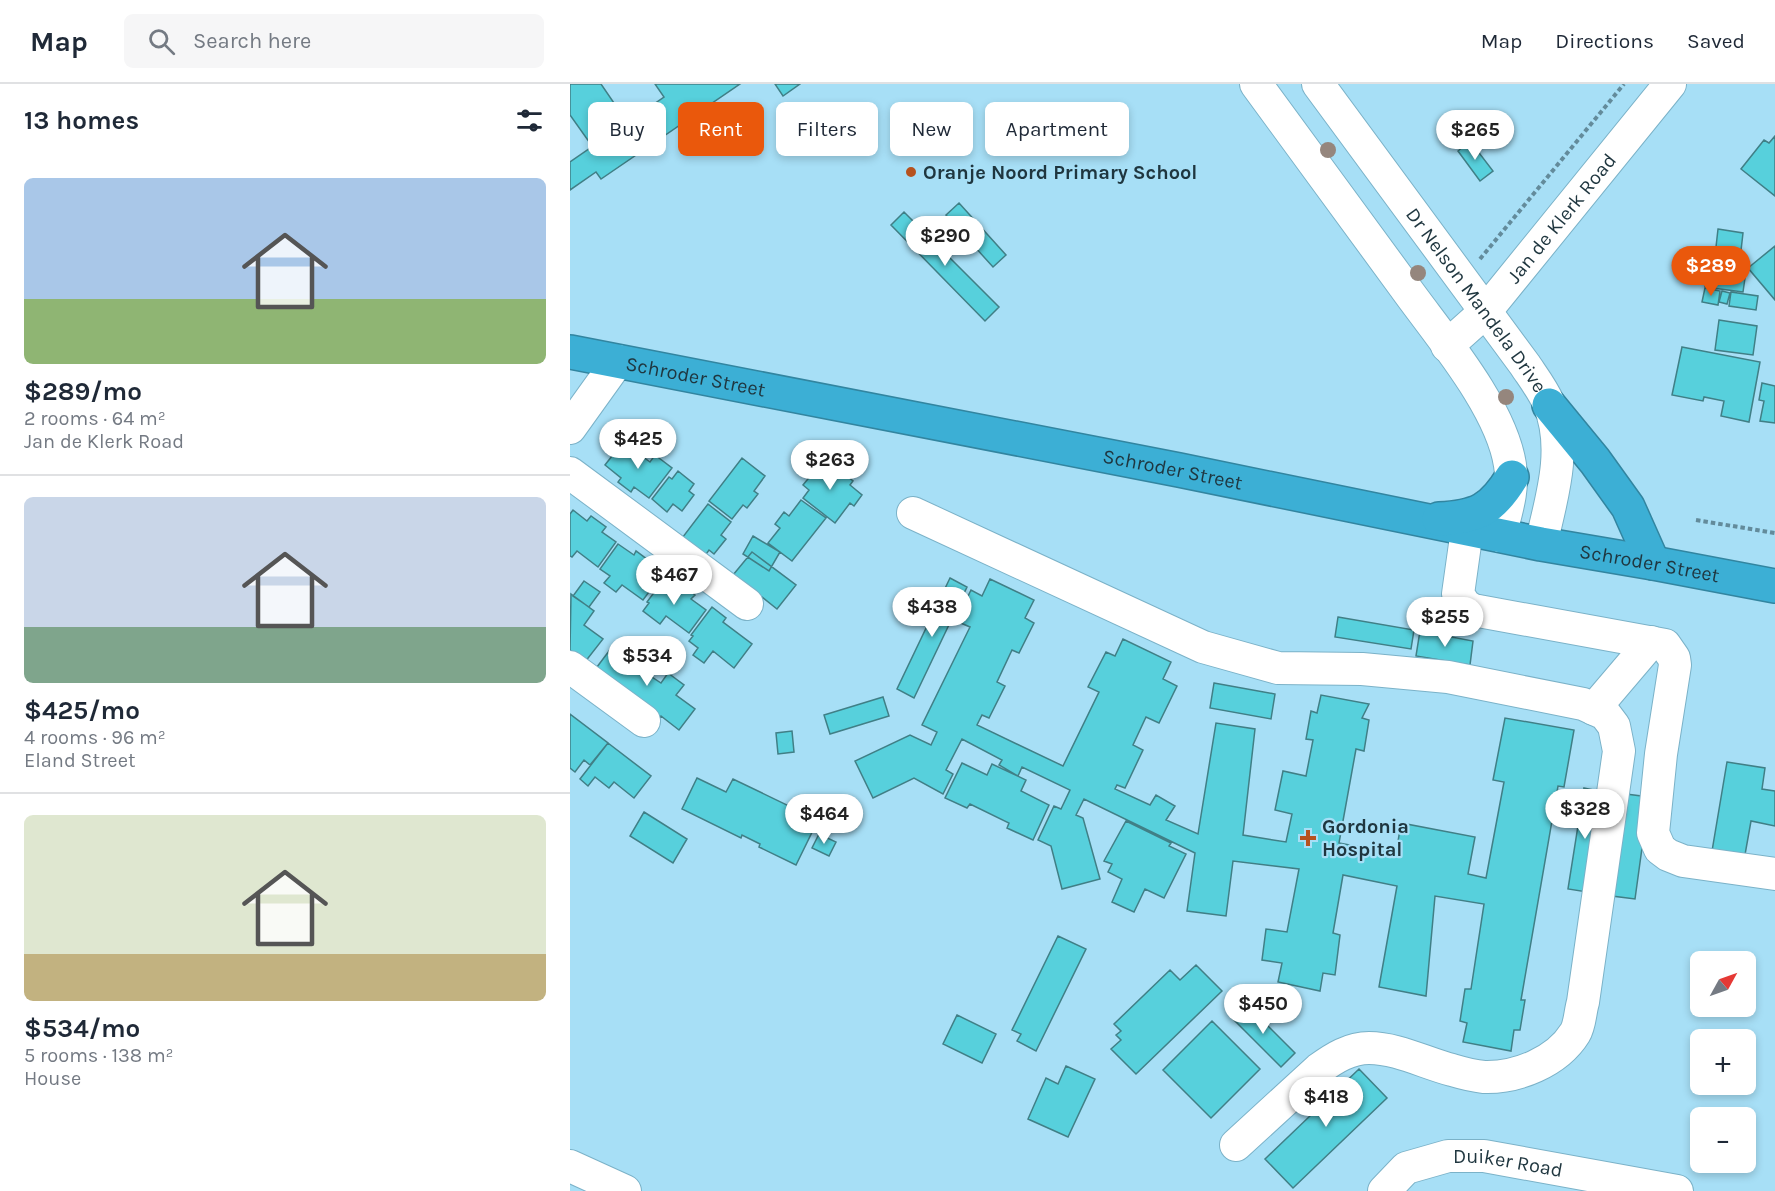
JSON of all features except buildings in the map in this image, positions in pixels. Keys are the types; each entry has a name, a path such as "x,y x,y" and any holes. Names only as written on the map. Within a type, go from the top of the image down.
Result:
{"highway":[{"name":"Schroder Street","path":"570,352 1179,470 1419,521 1775,586"},
{"path":"1549,405 1595,461 1628,507 1653,563"},
{"path":"1419,521 1451,519 1481,511 1496,501 1512,477"}],"street":[{"path":"1256,84 1490,408 1510,463 1512,477 1512,491 1500,536"},
{"name":"Dr Nelson Mandela Drive","path":"1318,84 1525,365 1549,405 1556,432 1558,457 1555,483 1541,544"},
{"name":"Jan de Klerk Road","path":"1447,346 1485,312 1670,84"},
{"path":"570,428 618,361"},
{"path":"570,473 747,604"},
{"path":"913,513 1203,647 1278,668 1362,669 1448,677 1583,704 1605,714 1614,726 1619,751 1583,1002 1576,1032 1561,1050 1540,1064 1517,1073 1484,1077 1451,1070 1391,1051 1369,1048 1352,1050 1319,1069 1236,1145"},
{"path":"1467,530 1458,594 1464,605 1473,610 1665,645 1674,658 1675,665 1661,754 1653,833 1660,849 1683,861 1775,874"},
{"path":"1594,709 1651,642"},
{"path":"570,667 644,721"},
{"name":"Duiker Road","path":"1384,1191 1406,1168 1448,1156 1484,1156 1677,1191"},
{"path":"570,1166 625,1191"}],"path":[{"path":"1478,261 1624,84"},
{"path":"1696,520 1775,533"}],"place":[{"name":"Oranje Noord Primary School","path":"911,172"},
{"name":"Gordonia Hospital","path":"1308,838"}]}
